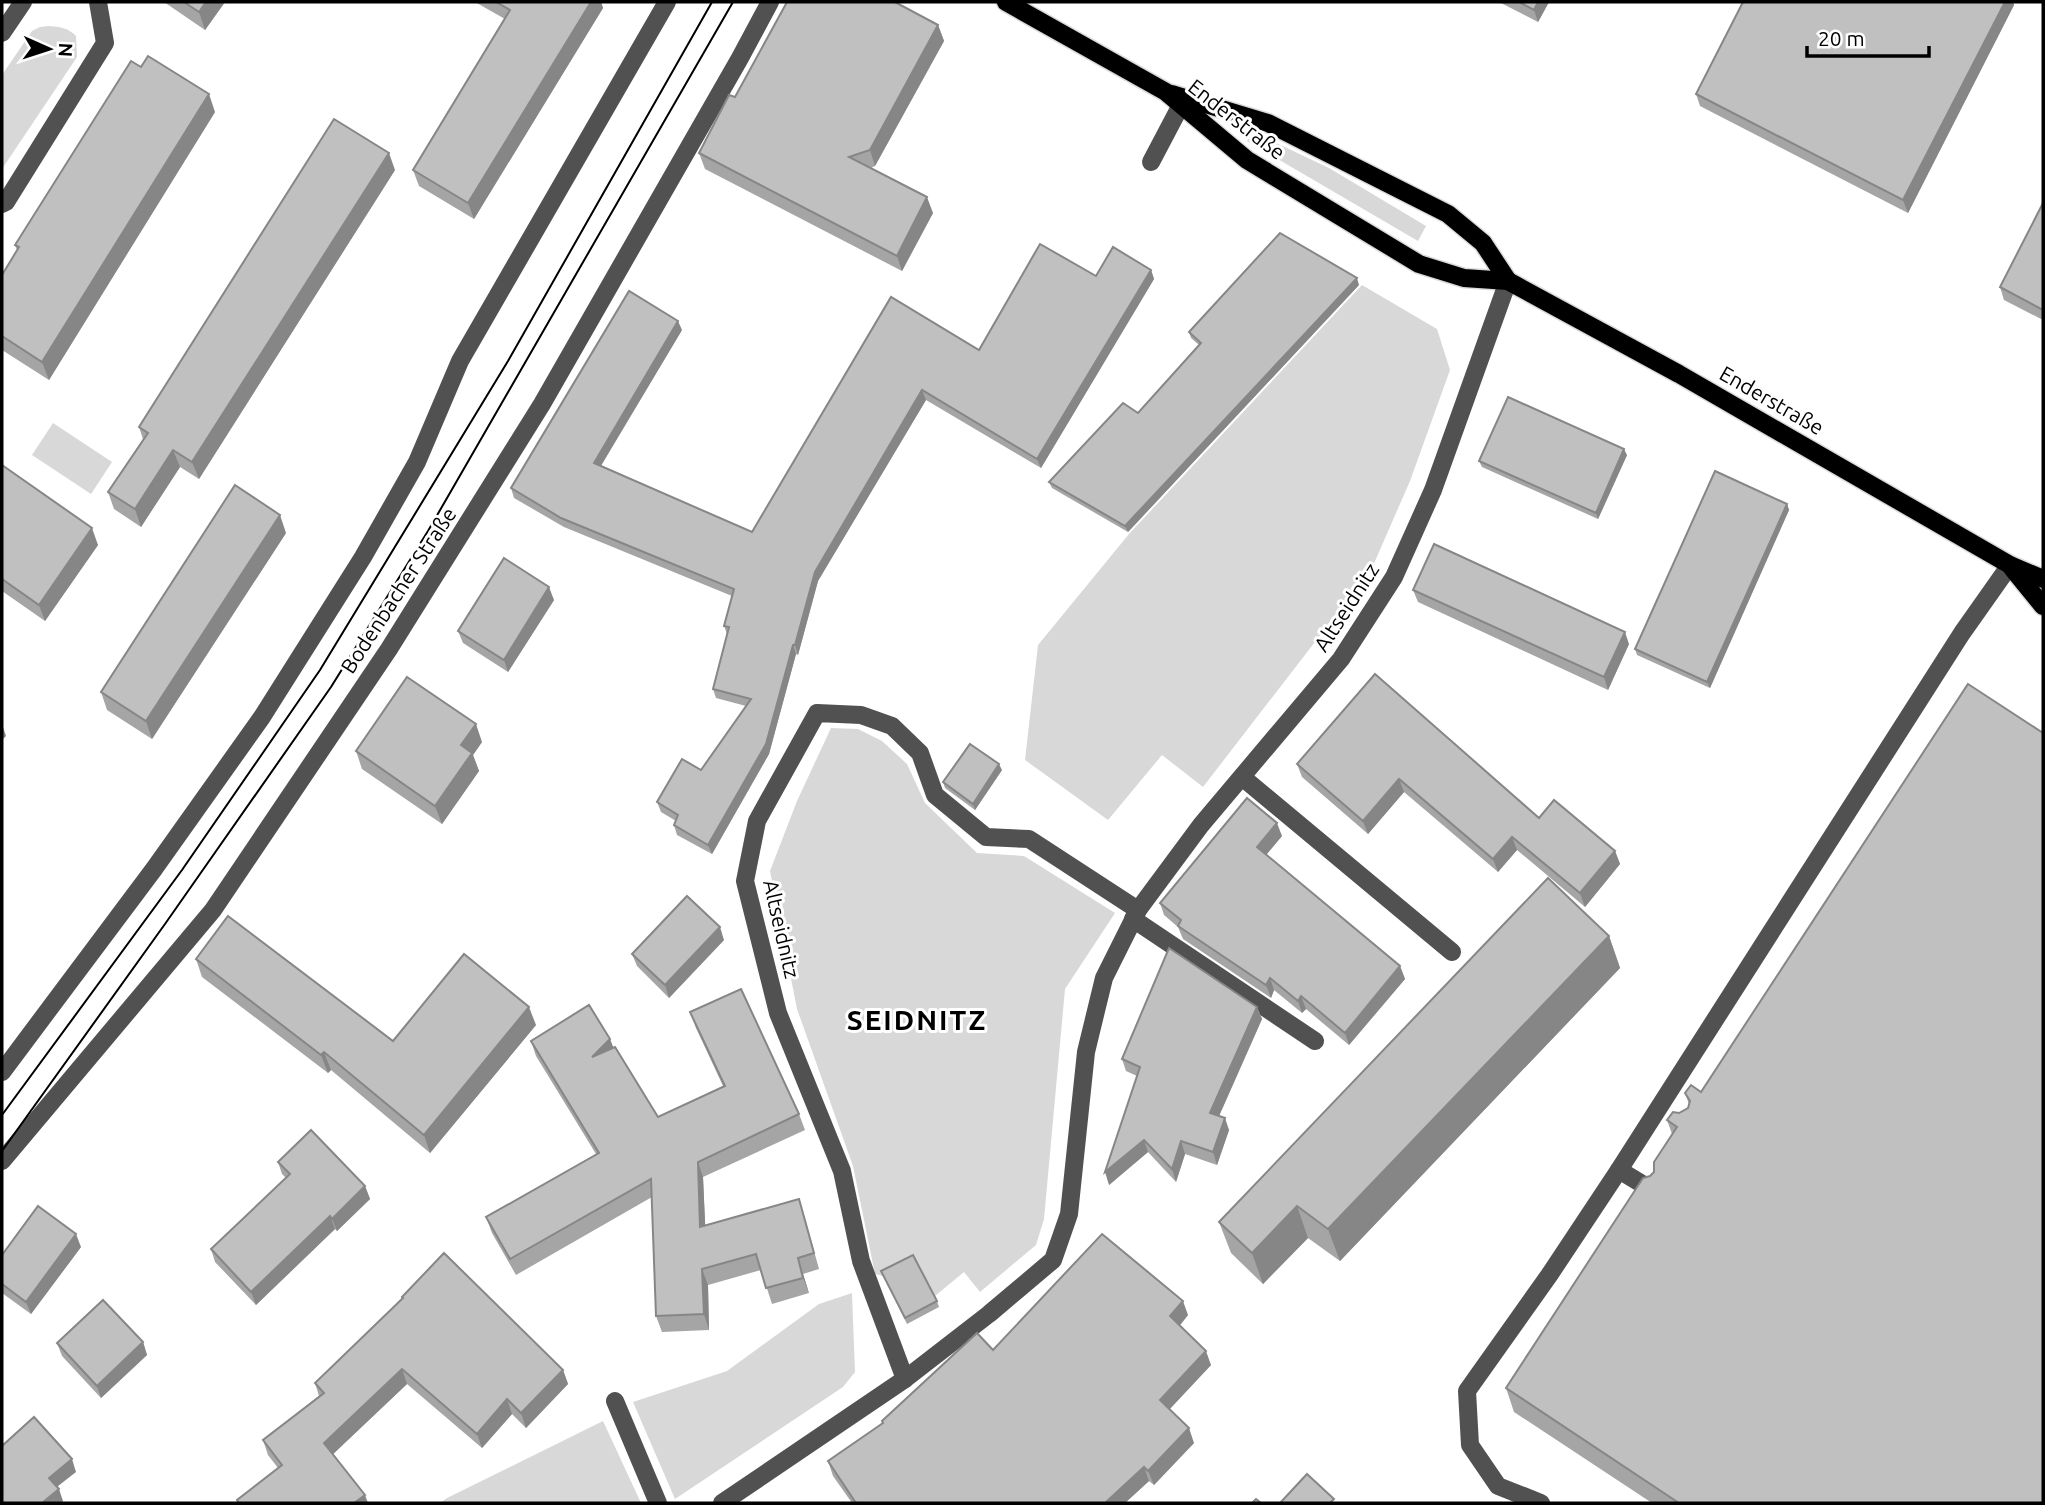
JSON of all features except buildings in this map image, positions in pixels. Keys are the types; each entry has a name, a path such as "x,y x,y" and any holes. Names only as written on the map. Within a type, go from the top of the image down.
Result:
{"main road":[{"name":"Enderstraße","path":"1006,2 1166,92 1247,160 1419,264 1464,278 1508,281 1679,374 2010,565 2043,579"},
{"name":"Enderstraße","path":"1166,92 1268,123 1448,214 1483,243 1508,281"},
{"name":"Enderstraße","path":"2010,565 2043,606"}],"street":[{"path":"2,33 23,2"},
{"path":"2,204 6,202 105,43 98,2"},
{"path":"2,1072 155,869 262,717 363,556 417,462 460,361 667,2"},
{"name":"Bodenbacher Straße","path":"2,1161 213,910 389,649 542,404 770,2"},
{"path":"1151,162 1181,105"},
{"name":"Altseidnitz","path":"722,1503 905,1379 989,1314 1053,1259 1069,1214 1086,1052 1104,978 1136,914 1201,825 1341,659 1394,577 1433,489 1508,281"},
{"path":"1541,1503 1498,1486 1470,1445 1467,1391 1619,1170 1962,633 2010,565"},
{"name":"Altseidnitz","path":"905,1379 861,1261 842,1171 778,1013 745,881 757,821 817,713 861,715 892,726 920,753 935,795 986,837 1030,839 1136,914"},
{"path":"1242,777 1452,951"},
{"path":"1136,914 1315,1041"},
{"path":"1658,1107 1678,1119"},
{"path":"1619,1170 1652,1190"},
{"path":"615,1401 658,1503"}],"shaded area":[{"path":"49,26 64,28 76,36 77,57 2,169 2,75 32,31"},
{"path":"1253,132 1329,168 1426,226 1418,241 1247,141"},
{"path":"1362,285 1437,329 1450,370 1410,481 1372,568 1203,787 1162,755 1108,820 1025,760 1038,645 1129,534"},
{"path":"53,423 112,462 91,494 32,455"},
{"path":"831,728 858,729 882,741 907,764 925,803 977,853 1024,856 1115,913 1065,989 1044,1219 1036,1245 980,1292 964,1272 935,1296 916,1259 883,1276 875,1274 853,1166 797,1009 770,871 797,801"},
{"path":"852,1293 855,1372 843,1387 675,1499 633,1402 727,1371 819,1304"},
{"path":"603,1421 641,1503 440,1503 447,1498"}],"tram line":[{"path":"2,1115 182,870 320,670 508,361 712,2"},
{"path":"2,1151 331,687 428,531 733,2"}],"district":[{"name":"SEIDNITZ","path":"917,1019"}]}
